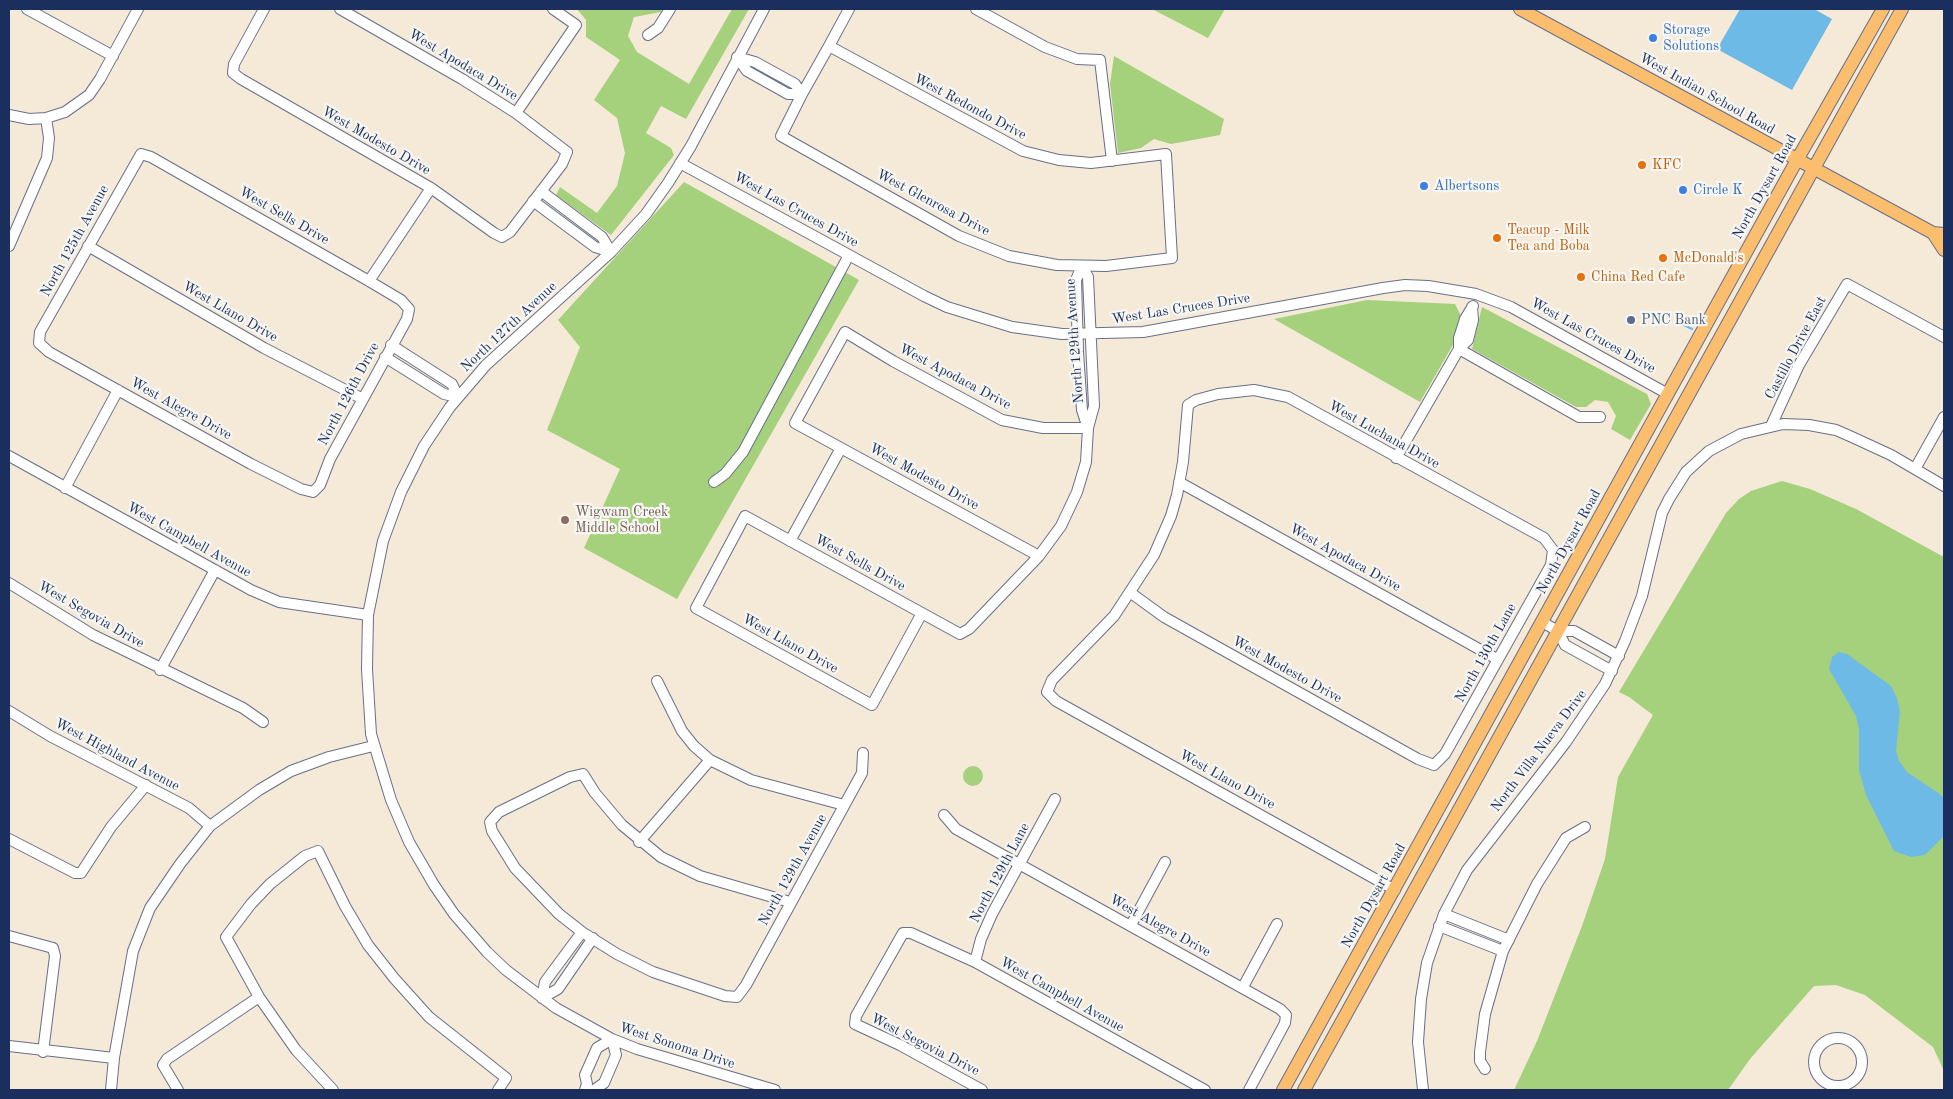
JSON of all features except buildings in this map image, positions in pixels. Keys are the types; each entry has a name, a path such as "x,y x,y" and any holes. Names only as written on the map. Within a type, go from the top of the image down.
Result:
{"main road":[{"name":"West Indian School Road","path":"1520,9 1797,160 1938,234 1944,250"},
{"name":"North Dysart Road","path":"1284,1090 1797,160 1883,9"},
{"path":"1304,1090 1902,9"},
{"path":"1668,394 1685,402"}],"street":[{"path":"27,9 113,56"},
{"path":"9,115 29,119 46,118 65,112 82,102 95,87 138,9"},
{"name":"West Modesto Drive","path":"264,9 234,64 233,73 241,80 431,188 502,237 510,232 534,201"},
{"name":"West Apodaca Drive","path":"340,9 462,79 516,113 567,152 562,164 541,191"},
{"path":"516,113 576,25 553,9"},
{"path":"648,36 658,28 670,9"},
{"name":"North 127th Avenue","path":"368,705 368,615 383,541 401,492 424,446 458,397 509,343 611,252 646,214 680,163 764,9"},
{"path":"737,57 747,71 788,94 802,94 849,9"},
{"path":"976,9 1045,47 1077,59 1100,60 1112,162"},
{"name":"West Redondo Drive","path":"829,46 1024,151 1059,160 1091,164 1166,154 1172,258"},
{"name":"West Glenrosa Drive","path":"802,94 781,136 959,236 1009,256 1057,265 1106,266 1172,258"},
{"path":"10,242 47,158 50,138 46,118"},
{"name":"North 125th Avenue","path":"39,343 40,332 141,154"},
{"name":"West Sells Drive","path":"141,154 150,157 369,281 401,300 409,309"},
{"name":"West Las Cruces Drive","path":"680,163 924,296 983,319 1020,328 1078,334 1118,334 1159,330 1405,285 1444,288 1476,294 1511,307 1668,394"},
{"path":"369,281 431,188"},
{"path":"541,191 602,237 611,252 595,247 534,201 541,191"},
{"name":"West Llano Drive","path":"88,246 264,348 361,398"},
{"path":"714,482 725,474 743,452 849,254"},
{"name":"North 129th Avenue","path":"960,634 969,629 1039,556 1061,526 1077,492 1086,462 1088,428 1094,406 1088,277 1082,266"},
{"name":"North 129th Avenue","path":"1082,266 1076,280 1082,410 1088,428"},
{"name":"Castillo Drive East","path":"1771,426 1802,359 1847,284 1944,337"},
{"path":"1396,458 1459,349 1468,340 1464,319 1472,308 1476,294"},
{"name":"North 126th Drive","path":"313,492 320,485 330,459 361,398 407,319 409,309"},
{"name":"West Modesto Drive","path":"845,332 795,423 1039,556"},
{"name":"West Apodaca Drive","path":"845,332 893,361 1002,420 1043,428 1088,428"},
{"name":"West Alegre Drive","path":"39,343 49,352 251,464 301,489 313,492"},
{"path":"391,345 452,384 458,397"},
{"path":"1459,349 1580,416 1600,417"},
{"path":"385,357 444,394 458,397"},
{"path":"65,488 118,390"},
{"name":"West Luchana Drive","path":"1179,482 1183,462 1188,405 1196,400 1218,394 1254,390 1288,398 1544,538 1553,550"},
{"path":"1915,468 1944,418"},
{"name":"North Villa Nueva Drive","path":"1423,1090 1418,1062 1419,1020 1427,963 1444,914 1467,870 1566,742 1596,700 1612,672 1642,596 1662,514 1678,484 1696,462 1710,451 1741,434 1771,426 1809,424 1836,430 1915,468 1944,486"},
{"path":"790,541 841,448"},
{"name":"West Campbell Avenue","path":"9,456 251,590 279,602 368,615"},
{"path":"1130,593 1154,555 1167,524 1179,482"},
{"name":"West Apodaca Drive","path":"1179,482 1497,659"},
{"name":"West Sells Drive","path":"696,608 746,516 960,634"},
{"name":"North 130th Lane","path":"1434,765 1445,754 1551,565 1553,550"},
{"path":"160,670 215,570"},
{"name":"West Segovia Drive","path":"9,583 93,635 160,670 243,708 262,722"},
{"name":"West Modesto Drive","path":"1130,593 1164,617 1418,759 1434,765"},
{"name":"West Llano Drive","path":"1130,593 1114,616 1052,680 1047,692 1056,701 1395,890"},
{"name":"West Llano Drive","path":"696,608 872,704 922,613"},
{"path":"1542,622 1558,631 1574,631 1619,656"},
{"path":"1558,631 1565,645 1612,672"},
{"path":"657,681 682,731 694,746 710,760 751,780 844,805"},
{"name":"West Sonoma Drive","path":"368,705 373,746 391,800 409,842 434,885 454,914 487,952 506,970 542,998 586,1026 612,1039 636,1049 775,1090"},
{"name":"West Highland Avenue","path":"9,711 50,736 189,808 210,826"},
{"path":"111,1090 114,1058 133,951 150,908 180,864 210,826 259,790 291,771 329,757 373,746"},
{"name":"North 129th Avenue","path":"593,938 617,954 653,972 725,996 737,997 746,986 790,902 862,773 862,753"},
{"path":"640,842 710,760"},
{"path":"542,998 558,989 593,938 559,914 515,868 492,831 490,822 499,812 570,776 583,774 608,810 640,842 661,857 700,876 790,902"},
{"path":"9,839 74,873 81,873 111,827 146,785"},
{"name":"North 129th Lane","path":"975,962 981,939 992,914 1055,799"},
{"name":"West Alegre Drive","path":"944,815 956,829 1280,1009 1286,1016 1285,1023 1249,1090"},
{"path":"1486,1069 1480,1061 1485,1014 1508,940 1537,884 1566,838 1585,827"},
{"path":"333,1090 296,1050 259,996 226,937 251,904 270,884 305,856 318,851 345,906 368,944 394,978 429,1016 506,1078 498,1090"},
{"path":"1131,925 1165,862"},
{"path":"1444,914 1508,940"},
{"path":"1243,987 1277,924"},
{"path":"1439,926 1504,951"},
{"path":"542,998 545,982 582,932"},
{"name":"West Campbell Avenue","path":"855,1024 856,1016 903,932 911,933 975,962 1205,1090"},
{"path":"9,936 53,948 55,956 43,1052"},
{"path":"178,1090 163,1065 167,1059 259,996"},
{"name":"West Segovia Drive","path":"855,1024 900,1045 982,1090"},
{"path":"1833,1038 1841,1038 1856,1045 1862,1059 1862,1068 1853,1081 1838,1088 1824,1081 1815,1068 1814,1060 1820,1046 1833,1038"},
{"path":"585,1090 587,1084 585,1075 597,1048 612,1039 616,1055 604,1083 594,1090"},
{"path":"9,1046 43,1052 114,1058"}],"green space":[{"path":"577,9 662,9 661,12 634,17 628,36 637,52 689,84 732,9 749,9 686,119 661,106 646,133 671,148 674,155 611,235 556,195 560,187 597,213 617,186 625,153 617,118 594,100 620,60 586,37 586,20"},
{"path":"1152,9 1225,9 1208,38"},
{"path":"1114,56 1224,119 1220,135 1171,144 1154,139 1141,148 1118,153 1110,84"},
{"path":"684,182 859,280 677,599 584,548 620,469 547,430 580,347 558,320"},
{"path":"1367,300 1455,304 1461,316 1454,343 1420,402 1274,319"},
{"path":"1482,307 1647,394 1651,404 1630,440 1611,429 1616,416 1608,402 1595,400 1586,407 1576,407 1472,349"},
{"path":"1782,481 1810,489 1856,509 1944,557 1944,1071 1933,1047 1865,995 1836,985 1814,986 1750,1059 1728,1090 1514,1090 1537,1041 1582,926 1605,859 1618,777 1653,715 1619,692 1726,513 1739,499 1751,491"},
{"path":"973,766 980,769 983,776 980,783 973,786 966,783 963,776 966,769"}],"water":[{"path":"1740,9 1814,9 1832,19 1792,90 1717,49"},
{"path":"1839,652 1847,654 1891,686 1897,698 1900,711 1896,751 1899,761 1907,772 1944,797 1944,836 1925,855 1911,857 1894,851 1866,795 1859,770 1859,730 1856,716 1829,669 1832,657"}],"waterway":[{"path":"1682,324 1692,329"}],"place":[{"name":"Storage Solutions","path":"1653,38"},
{"name":"KFC","path":"1642,165"},
{"name":"Albertsons","path":"1424,186"},
{"name":"Circle K","path":"1683,190"},
{"name":"Teacup - Milk Tea and Boba","path":"1497,238"},
{"name":"McDonald's","path":"1663,258"},
{"name":"China Red Cafe","path":"1581,277"},
{"name":"PNC Bank","path":"1631,320"},
{"name":"Wigwam Creek Middle School","path":"565,520"}]}
